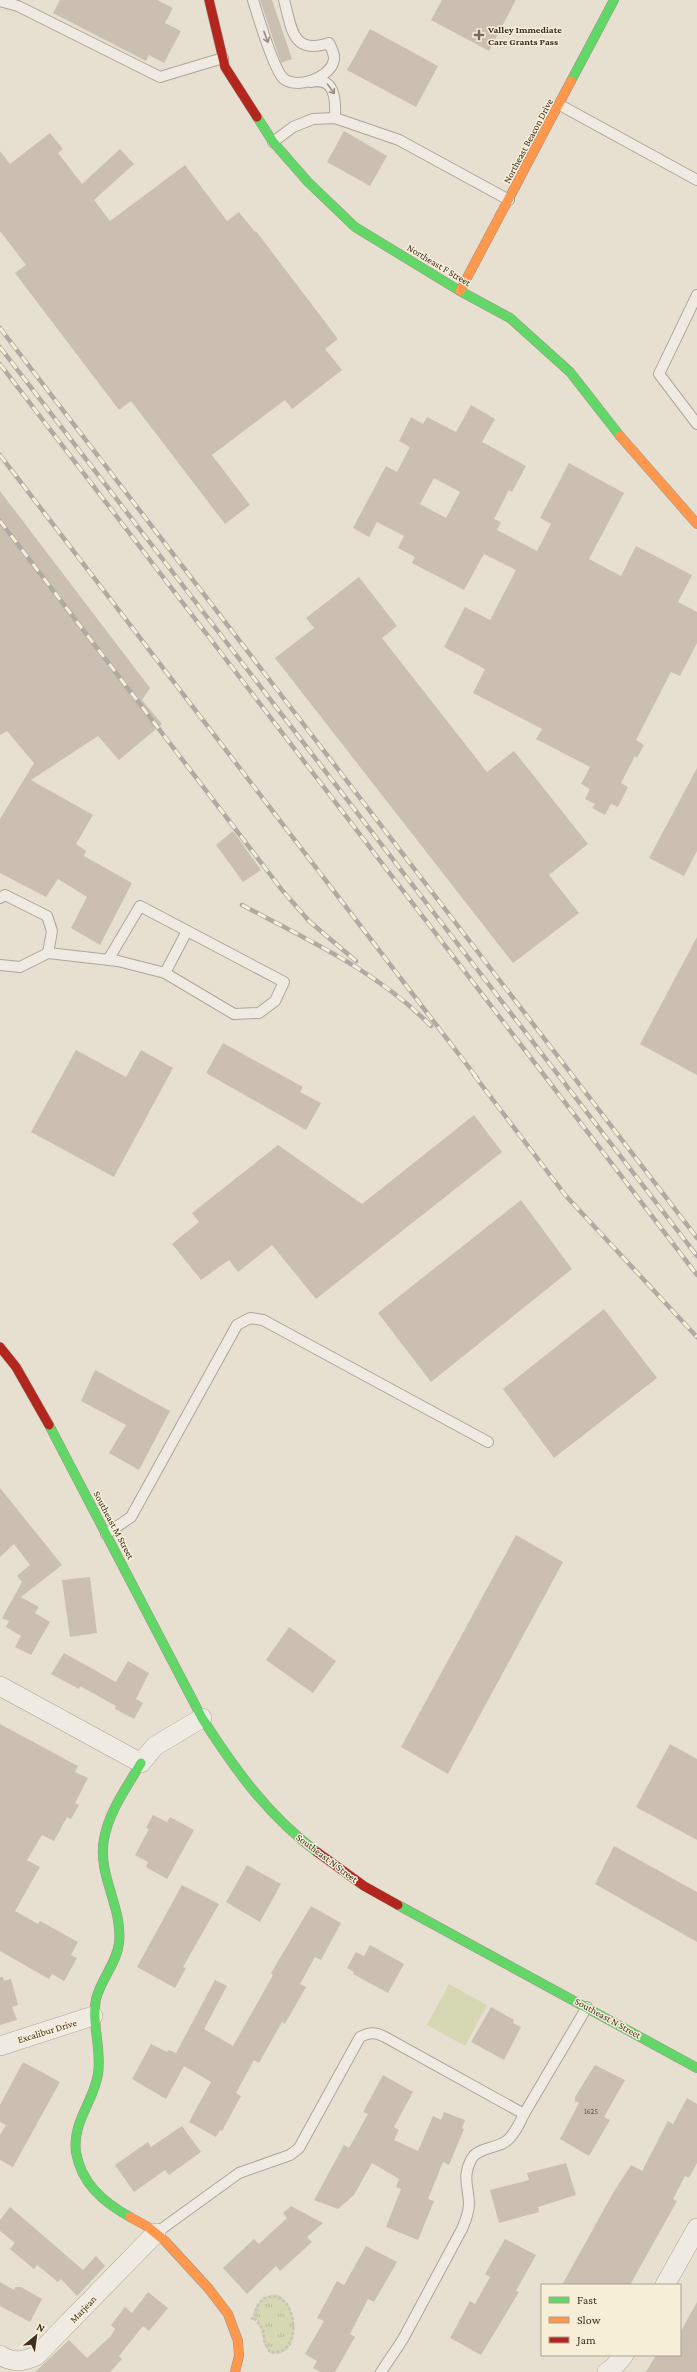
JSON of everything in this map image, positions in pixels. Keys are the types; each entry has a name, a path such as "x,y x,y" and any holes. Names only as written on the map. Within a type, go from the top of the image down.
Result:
{"street":[{"name":"Northeast F Street","path":"209,0 225,67 273,142 308,182 355,227 460,291 510,318 570,372 640,462 697,524"},
{"name":"Northeast Beacon Drive","path":"460,291 560,105 614,0"},
{"name":"Southeast M Street","path":"0,1347 16,1367 46,1419 202,1718"},
{"path":"0,1686 141,1763"},
{"path":"202,1718 155,1746 141,1763 110,1818 103,1839 101,1856 103,1874 116,1907 120,1934 119,1945 99,1989 93,2016 99,2040 100,2060 96,2084 78,2123 76,2138 77,2155 91,2188 100,2198 156,2233 226,2307 233,2324 238,2346 235,2372"},
{"name":"Southeast N Street","path":"202,1718 229,1761 265,1806 312,1848 364,1886 697,2068"},
{"name":"Excalibur Drive","path":"0,2046 93,2016"},
{"path":"666,2284 697,2228"},
{"name":"Marjean","path":"0,2355 7,2359 21,2362 36,2356 156,2233"},
{"path":"608,2372 623,2356"}],"lane":[{"path":"253,0 279,72 288,81 295,84 318,80 327,84 336,96 335,118"},
{"path":"284,0 294,33 299,43 308,47 329,43 334,56 334,63 329,70 305,83"},
{"path":"0,1 18,6 160,77 223,58"},
{"path":"560,105 697,180"},
{"path":"273,142 293,128 313,119 335,118 399,140 509,200"},
{"path":"697,295 659,374 697,424"},
{"path":"0,898 4,894 47,916 52,931 48,952"},
{"path":"0,965 20,967 48,952 108,960 165,973 234,1014 259,1013 275,1001 284,982 140,906 108,960"},
{"path":"165,973 187,931"},
{"path":"106,1534 131,1517 237,1325 250,1318 263,1320 488,1442"},
{"path":"381,2372 403,2339 462,2229 467,2216 469,2202 465,2177 473,2158 477,2152 505,2142 512,2136 586,2007"},
{"path":"156,2233 239,2173 290,2155 299,2148 360,2037 368,2033 375,2033 385,2037 524,2114"}],"path":[{"path":"276,2296 286,2302 293,2326 291,2340 287,2348 276,2353 270,2352 265,2343 263,2329 254,2318 258,2306 264,2298 276,2296"},
{"path":"233,2324 254,2318"},
{"path":"681,2339 697,2348"}],"green space":[{"path":"449,1984 487,2005 465,2046 427,2025"},
{"path":"275,2294 284,2299 290,2308 293,2319 293,2340 288,2349 280,2353 269,2353 264,2345 262,2334 253,2312 261,2300 267,2296"}],"building":[{"path":"60,0 157,0 173,8 165,23 181,31 164,63 149,55 146,61 53,13"},
{"path":"260,0 272,0 292,59 281,63"},
{"name":"Valley Immediate Care Grants Pass","path":"442,0 516,0 489,51 431,20"},
{"path":"370,29 438,66 416,107 347,70"},
{"path":"344,131 387,156 370,186 327,162"},
{"path":"50,133 63,149 58,153 82,184 120,149 134,164 94,200 110,221 185,165 227,221 239,212 255,232 256,231 338,339 325,349 342,370 292,409 285,400 212,455 250,505 225,524 131,401 119,410 15,273 26,265 0,231 0,151 10,164"},
{"path":"471,405 495,419 482,442 526,466 512,492 509,490 494,519 501,522 497,530 537,551 551,524 540,518 569,463 624,493 589,559 621,576 636,546 692,575 678,602 697,612 697,643 680,676 671,672 636,740 644,745 637,758 635,756 621,783 628,787 618,807 611,804 605,815 592,808 595,804 585,799 590,789 581,784 590,767 536,739 542,729 473,693 485,669 444,647 465,607 490,620 516,570 484,554 464,590 412,563 415,557 398,548 404,536 377,522 369,537 353,528 386,466 397,472 410,447 399,441 411,417 423,424 427,417 456,432","holes":["434,478 460,492 446,518 420,504"]},
{"path":"0,491 150,688 142,700 162,724 119,760 98,736 31,780 93,815 76,844 86,851 84,856 132,883 100,945 71,928 87,897 58,879 46,897 0,873 0,819 34,763 7,731 0,735"},
{"path":"359,577 397,626 382,638 487,772 514,751 588,844 549,875 579,913 513,963 275,658 314,628 306,618"},
{"path":"697,768 697,851 684,876 649,858"},
{"path":"233,831 261,870 243,882 216,845"},
{"path":"697,937 697,1075 640,1044"},
{"path":"223,1043 303,1087 300,1092 321,1103 306,1130 206,1073"},
{"path":"76,1050 126,1077 141,1050 173,1068 114,1177 31,1132"},
{"path":"474,1115 502,1152 316,1299 272,1245 238,1272 229,1260 201,1280 172,1244 199,1222 192,1213 278,1145 362,1204"},
{"path":"521,1200 572,1269 431,1382 378,1313"},
{"path":"604,1309 657,1378 554,1458 503,1389"},
{"path":"95,1370 170,1411 139,1470 109,1453 126,1425 81,1401"},
{"path":"0,1488 62,1565 21,1597 39,1607 35,1613 50,1622 31,1655 15,1647 21,1636 6,1627 9,1621 2,1618 22,1582 17,1576 30,1565 14,1544 0,1557"},
{"path":"516,1535 563,1562 448,1774 401,1747"},
{"path":"90,1577 97,1633 70,1637 62,1580"},
{"path":"289,1627 336,1661 313,1693 266,1660"},
{"path":"64,1653 116,1682 128,1661 149,1673 136,1699 143,1703 134,1719 115,1709 116,1706 80,1686 79,1689 51,1674"},
{"path":"0,1724 78,1766 75,1772 88,1778 75,1803 79,1805 71,1819 67,1817 54,1841 42,1835 27,1860 40,1867 15,1911 38,1924 40,1921 78,1942 71,1955 77,1958 64,1981 52,1974 49,1979 0,1951"},
{"path":"670,1744 697,1759 697,1840 636,1807"},
{"path":"153,1815 167,1822 170,1817 194,1830 167,1879 146,1867 148,1862 135,1855 149,1829 146,1828"},
{"path":"614,1846 697,1892 697,1942 595,1884"},
{"path":"247,1865 281,1884 260,1922 226,1902"},
{"path":"182,1885 219,1904 183,1967 186,1968 175,1988 137,1967"},
{"path":"311,1906 341,1923 321,1960 315,1957 300,1984 306,1987 285,2024 282,2022 259,2063 254,2060 236,2093 241,2096 222,2131 220,2130 216,2137 189,2122 211,2082 184,2066 166,2099 132,2079 151,2044 167,2052 169,2050 176,2053 215,1980 227,1986 204,2029 233,2046 273,1975 271,1973"},
{"path":"370,1945 404,1964 388,1993 353,1974 354,1972 347,1968 356,1952 364,1956"},
{"path":"0,1977 3,1977 4,1981 11,1979 18,2005 12,2007 17,2020 0,2025"},
{"path":"491,2007 514,2020 513,2023 521,2027 504,2060 471,2042"},
{"path":"23,2062 60,2082 13,2167 0,2160 0,2135 6,2125 0,2122 0,2105"},
{"path":"595,2065 625,2080 604,2117 610,2120 589,2156 560,2139 579,2103 575,2101 575,2097"},
{"path":"383,2075 413,2092 394,2127 399,2130 394,2140 418,2151 433,2116 441,2120 444,2112 465,2120 462,2128 464,2129 449,2165 443,2162 428,2199 434,2201 418,2240 386,2227 401,2189 396,2187 399,2179 372,2163 354,2195 338,2209 314,2200 344,2145 349,2148 368,2114 363,2112"},
{"path":"687,2098 697,2104 697,2163 689,2178 685,2176 673,2199 677,2201 631,2284 563,2284 613,2193 631,2165 642,2171 668,2121 673,2124"},
{"path":"182,2126 201,2152 169,2175 165,2170 134,2192 115,2165 148,2142 151,2147"},
{"path":"566,2163 576,2195 538,2207 539,2212 499,2223 490,2190 529,2180 527,2173"},
{"path":"291,2206 323,2223 307,2237 312,2242 280,2271 276,2266 247,2294 223,2268 254,2239 259,2244 287,2218 283,2213"},
{"path":"10,2207 83,2270 96,2256 105,2266 77,2296 61,2279 58,2282 37,2265 34,2269 10,2249 15,2243 0,2231 0,2220"},
{"path":"505,2239 536,2255 516,2291 519,2292 481,2355 450,2338 470,2301 475,2304 490,2277 485,2274"},
{"path":"366,2246 397,2262 374,2302 368,2299 350,2334 355,2337 335,2372 321,2372 313,2368 317,2361 305,2354 324,2321 317,2318 337,2281 344,2285"},
{"path":"0,2282 14,2290 15,2287 21,2287 42,2299 30,2322 0,2306"},
{"path":"148,2292 168,2308 149,2331 143,2326 119,2356 122,2359 110,2372 35,2372 69,2340 87,2358 111,2336 115,2329 111,2325 125,2307 132,2313"},
{"path":"697,2302 697,2372 646,2372 655,2356 681,2356 681,2331"}],"railway":[{"path":"0,328 697,1238"},
{"path":"0,347 697,1256"},
{"path":"0,364 697,1275"},
{"path":"0,455 477,1078"},
{"path":"0,521 282,890 309,921 356,961"},
{"path":"242,905 317,944 365,973 410,1006 431,1026"},
{"path":"474,1075 566,1196 697,1337"}],"traffic: fast":[{"path":"571,81 614,0"},
{"path":"257,117 273,142 308,182 355,227 460,291 510,318 570,372 620,436"},
{"path":"49,1425 202,1718 253,1790 283,1823 317,1852"},
{"path":"130,2217 102,2198 88,2182 79,2163 76,2152 76,2141 80,2121 96,2084 98,2074 99,2055 95,2017 96,1999 118,1950 119,1943 117,1917 104,1865 104,1839 106,1829 114,1809 141,1763"},
{"path":"398,1905 697,2068"}],"traffic: slow":[{"path":"460,291 571,81"},
{"path":"620,436 697,524"},
{"path":"130,2217 148,2227 165,2241 209,2289 228,2314 238,2341 239,2356 235,2372"}],"traffic: jam":[{"path":"209,0 225,67 257,117"},
{"path":"0,1347 16,1367 49,1425"},
{"path":"317,1852 364,1886 398,1905"}],"place":[{"name":"Valley Immediate Care Grants Pass","path":"479,35"}]}
